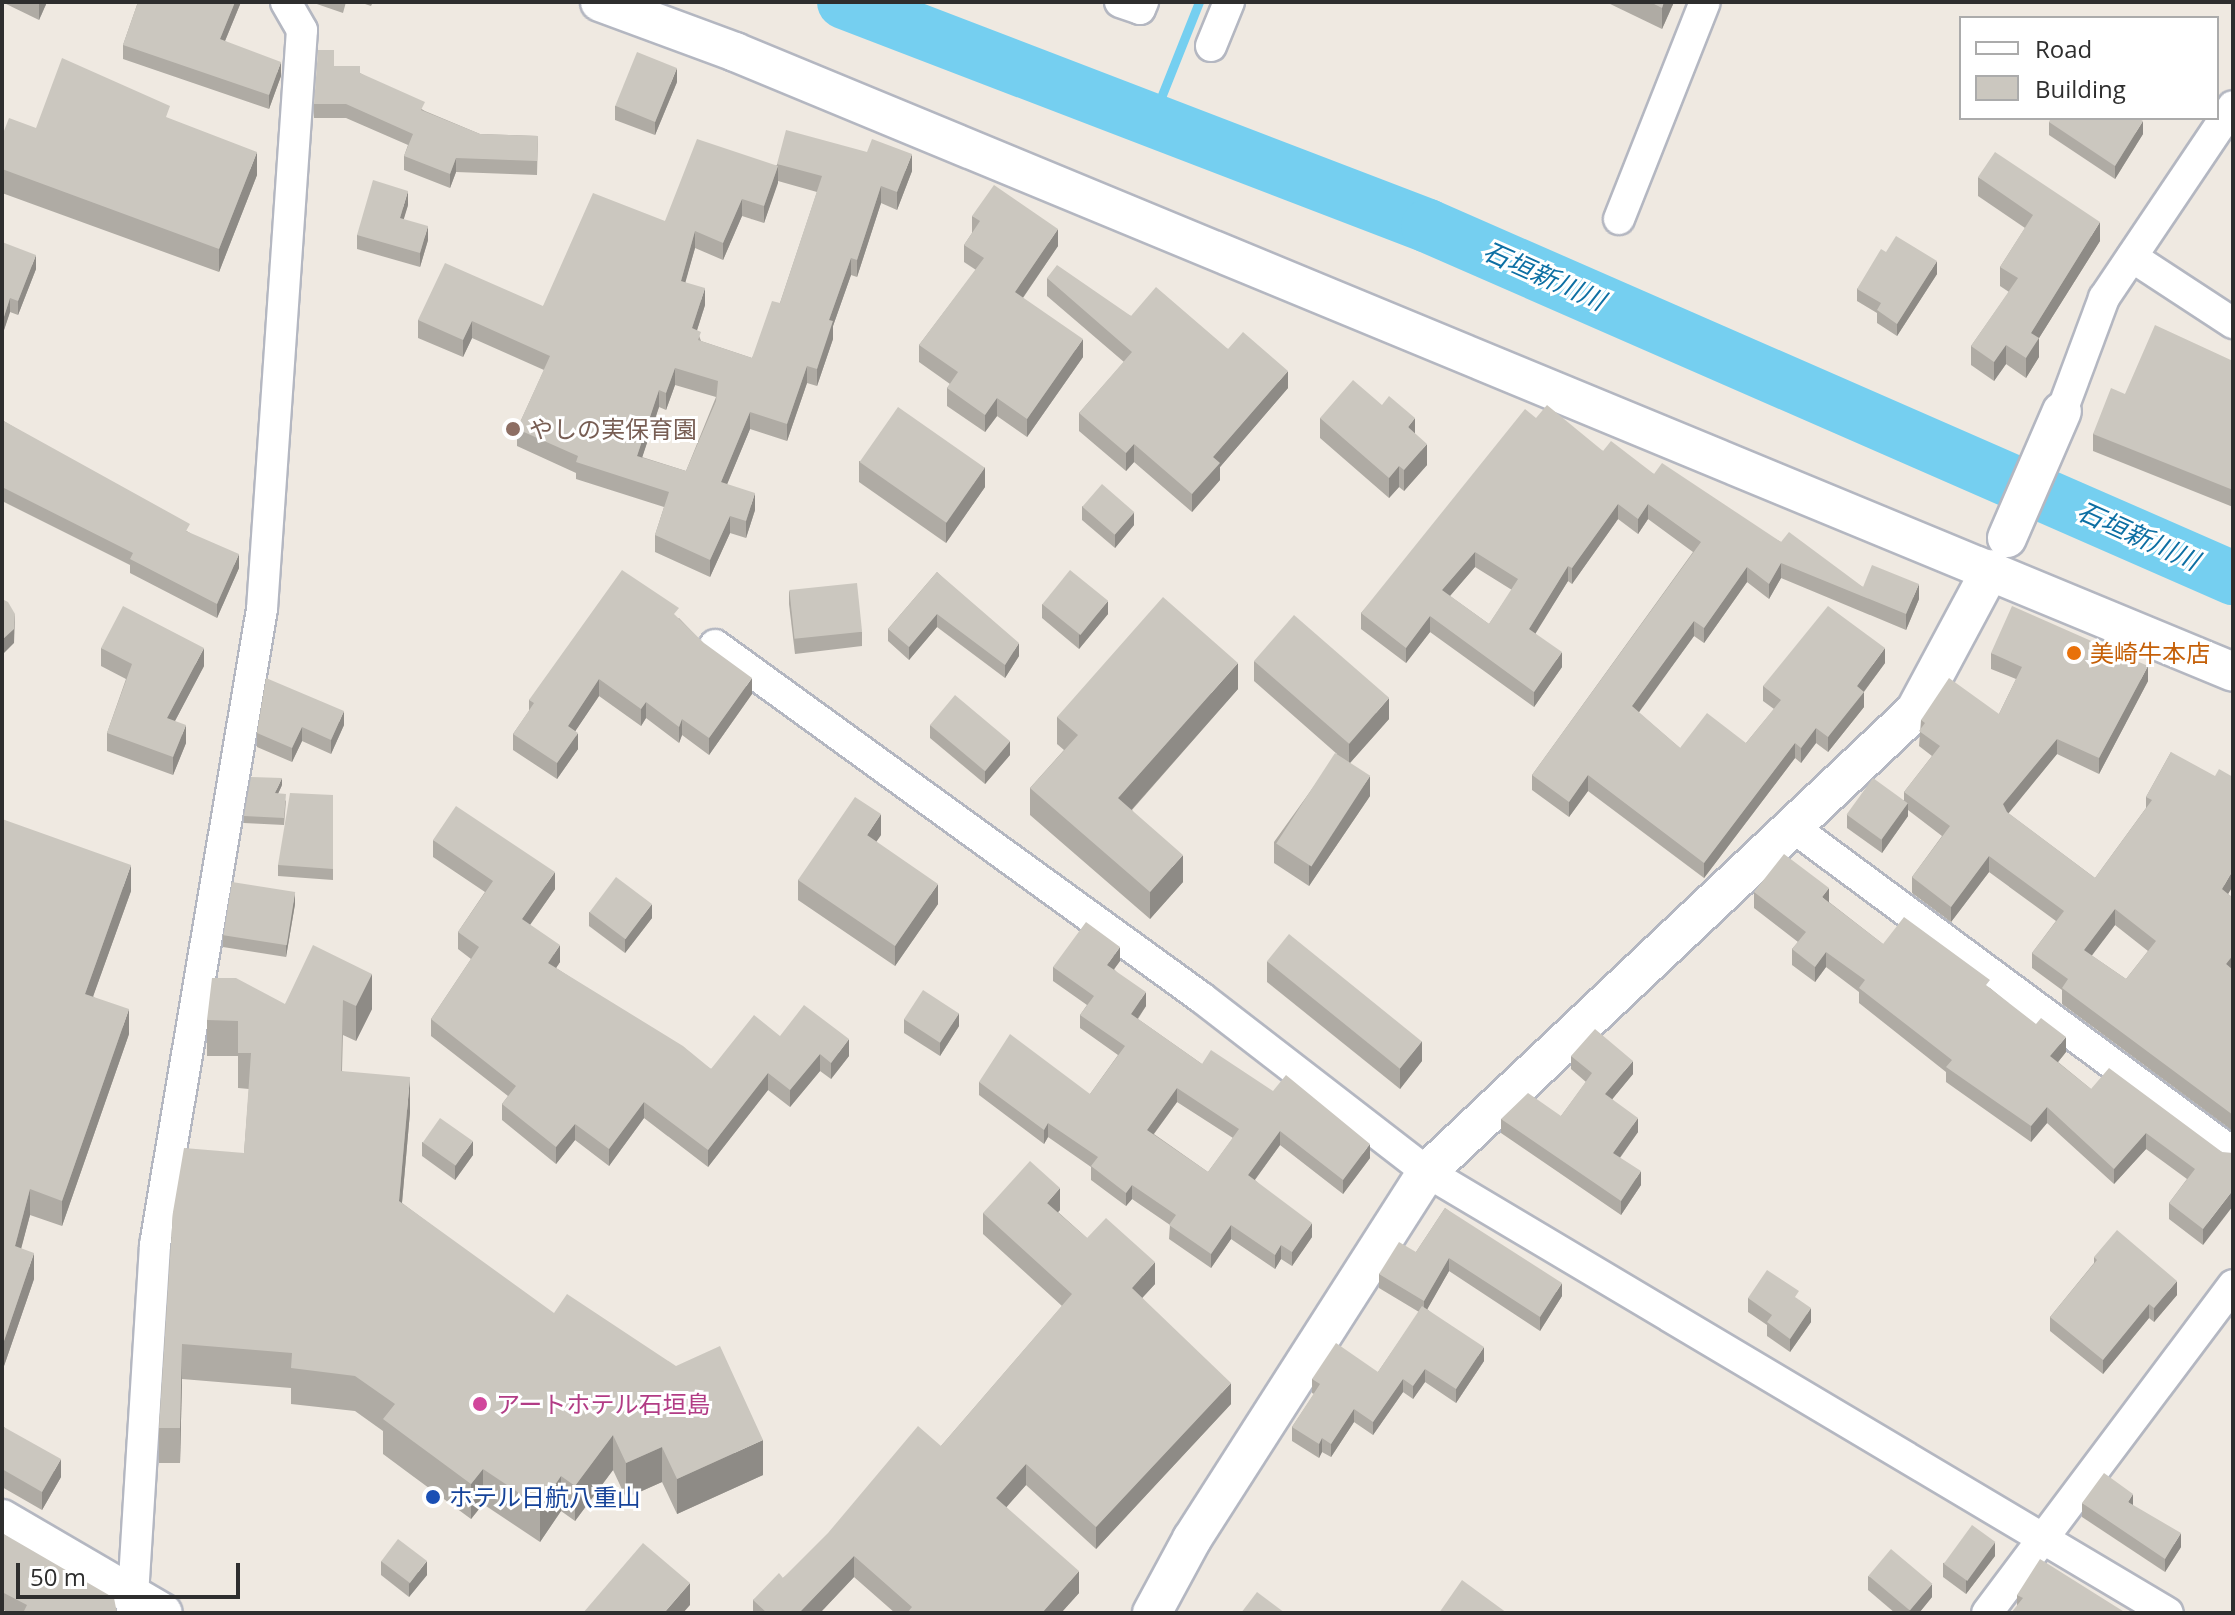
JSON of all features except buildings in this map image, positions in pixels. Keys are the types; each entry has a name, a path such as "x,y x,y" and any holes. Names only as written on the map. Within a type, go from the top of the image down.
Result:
{"street":[{"path":"132,1602 155,1245 262,609 302,30 286,2"},
{"path":"600,2 735,52 1999,554 2233,672"},
{"path":"1120,2 1140,9 1143,2"},
{"path":"1211,46 1229,2"},
{"path":"1619,219 1705,2"},
{"path":"1152,1613 1192,1539 1427,1172 1915,711 1999,554 2062,411 2104,298 2233,106"},
{"path":"2132,257 2233,323"},
{"path":"715,645 1202,998 1427,1172 2168,1613"},
{"path":"1794,828 2233,1153"},
{"path":"1987,1613 2233,1285"},
{"path":"2,1519 132,1602 163,1613"}],"waterway":[{"name":"石垣新川川","path":"844,2 1428,226 2233,578"},
{"path":"1152,120 1199,2"}],"place":[{"name":"やしの実保育園","path":"513,429"},
{"name":"美崎牛本店","path":"2074,653"},
{"name":"アートホテル石垣島","path":"480,1404"},
{"name":"ホテル日航八重山","path":"433,1497"}]}
